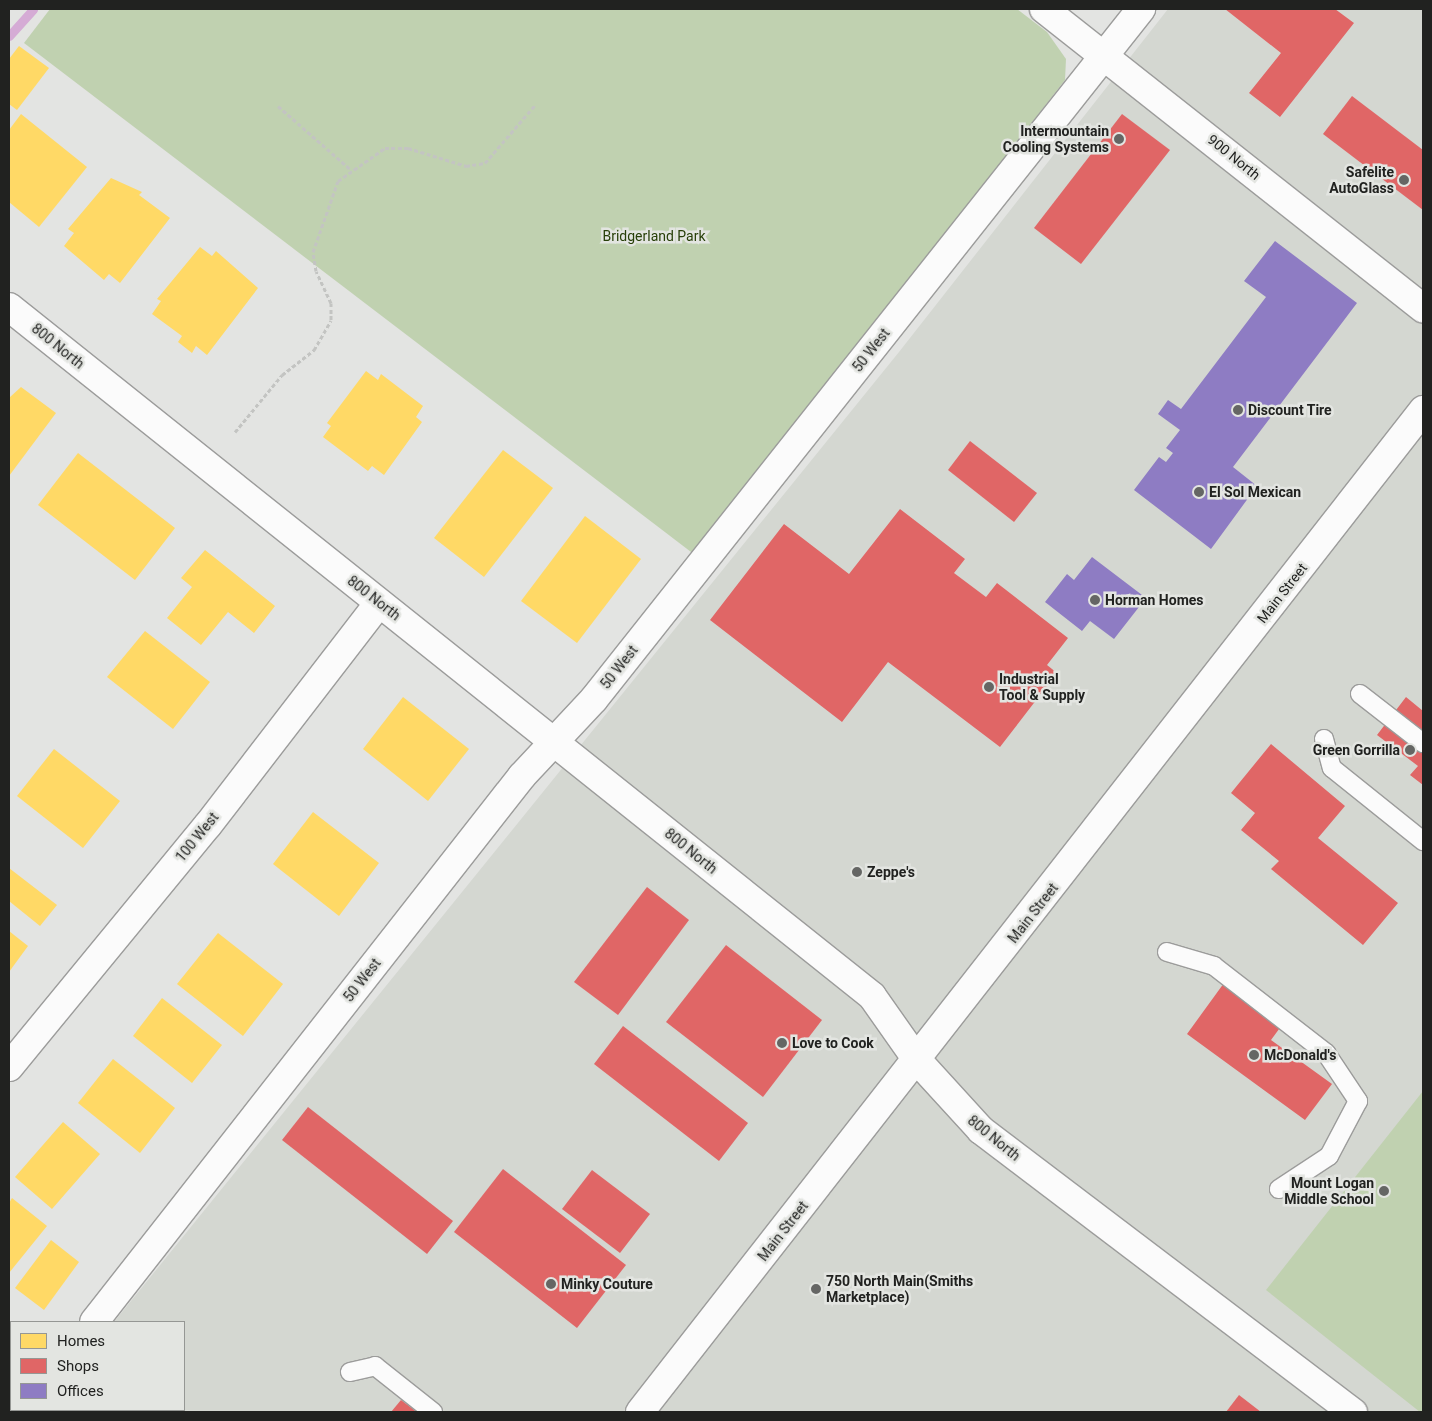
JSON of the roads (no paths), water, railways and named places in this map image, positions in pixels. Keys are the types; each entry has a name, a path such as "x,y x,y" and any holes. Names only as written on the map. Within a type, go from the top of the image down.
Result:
{"street":[{"name":"900 North","path":"1044,9 1105,55 1423,308"},
{"name":"50 West","path":"95,1321 522,776 594,699 1141,9"},
{"name":"800 North","path":"9,307 872,996 918,1060 981,1130 1353,1412"},
{"name":"Main Street","path":"640,1412 918,1060 1423,410"},
{"name":"100 West","path":"9,1067 208,825 379,602"}],"lane":[{"path":"1360,694 1423,743"},
{"path":"1324,739 1332,768 1423,841"},
{"path":"1167,952 1214,966 1319,1047 1358,1101 1329,1156 1280,1189"},
{"path":"350,1372 375,1366 433,1412"}],"waterway":[{"path":"9,36 33,9"}],"place":[{"name":"Intermountain Cooling Systems","path":"1119,139"},
{"name":"Safelite AutoGlass","path":"1404,180"},
{"name":"Discount Tire","path":"1238,410"},
{"name":"El Sol Mexican","path":"1199,492"},
{"name":"Horman Homes","path":"1095,600"},
{"name":"Industrial Tool & Supply","path":"989,687"},
{"name":"Green Gorrilla","path":"1410,750"},
{"name":"Zeppe's","path":"857,872"},
{"name":"Love to Cook","path":"782,1043"},
{"name":"McDonald's","path":"1254,1055"},
{"name":"Mount Logan Middle School","path":"1384,1191"},
{"name":"Minky Couture","path":"551,1284"},
{"name":"750 North Main(Smiths Marketplace)","path":"816,1289"}],"park label":[{"name":"Bridgerland Park","path":"654,236"}]}
